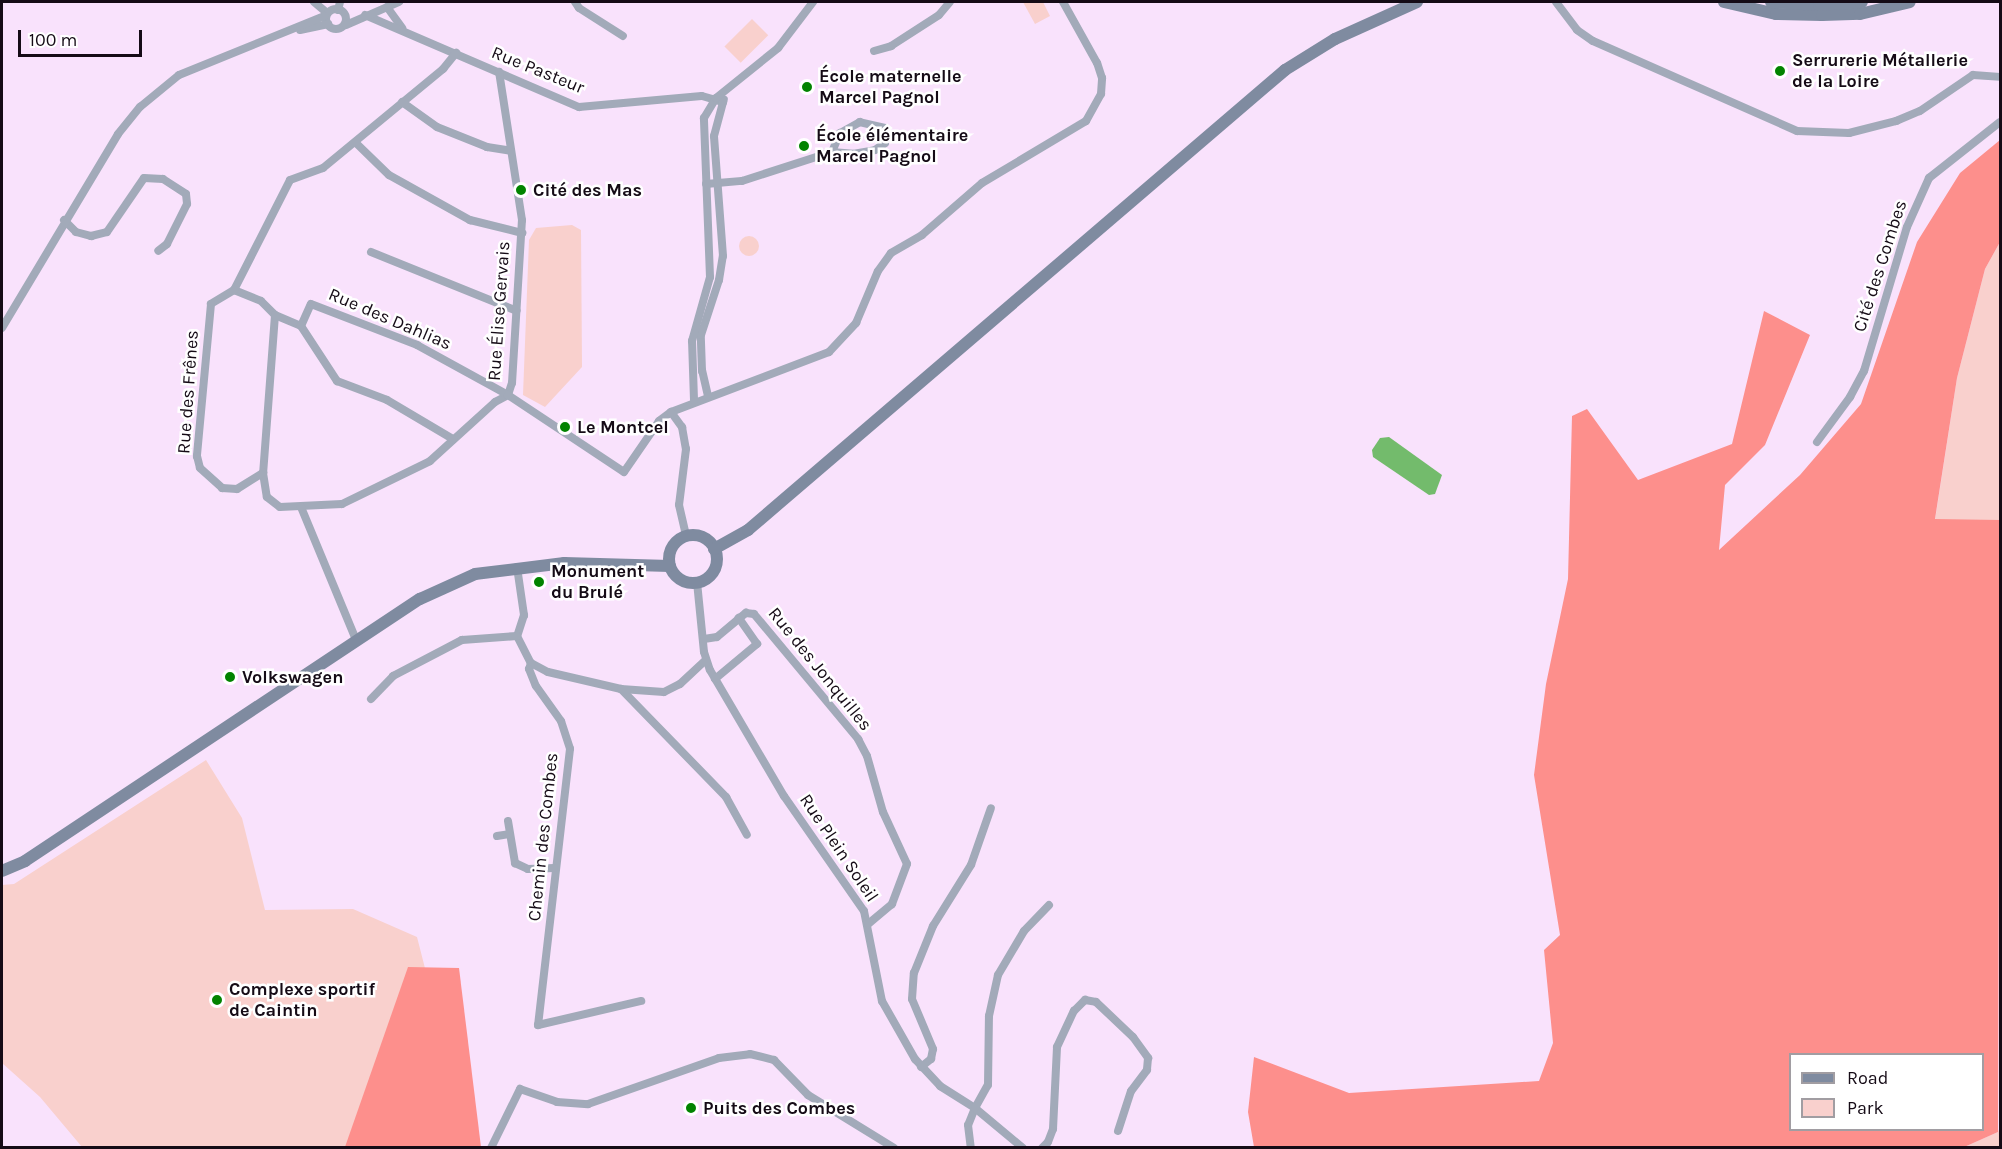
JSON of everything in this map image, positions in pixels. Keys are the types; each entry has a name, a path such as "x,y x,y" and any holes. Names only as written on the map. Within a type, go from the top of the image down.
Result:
{"main road":[{"path":"714,549 748,530 1285,70 1335,39 1417,2"},
{"path":"1724,2 1776,14 1822,15 1860,14 1910,2"},
{"path":"1771,2 1819,5 1862,2"},
{"path":"687,536 703,537 714,549 714,570 698,582 678,578 669,566 673,545 687,536"},
{"path":"2,871 25,861 420,599 475,574 517,567 564,563 669,566"}],"street":[{"path":"314,2 326,18 346,25 399,2"},
{"path":"575,2 579,8 623,36"},
{"path":"694,400 692,340 710,277 704,118 730,88 778,48 813,2"},
{"path":"874,51 891,46 939,15 950,2"},
{"path":"508,395 624,472 654,428 671,412 694,400 793,368 829,352 855,323 878,271 891,253 922,235 982,183 1086,121 1101,94 1102,78 1097,63 1063,2"},
{"path":"1558,3 1577,30 1593,41 1797,131 1849,133 1896,121 1920,111 1973,75 2001,77"},
{"name":"Rue Pasteur","path":"387,7 397,25 412,35"},
{"path":"341,9 346,25"},
{"path":"2,328 64,220 118,134 164,84 200,65 297,30 341,9 365,15"},
{"name":"Rue Pasteur","path":"365,15 579,107 657,100 719,100"},
{"path":"453,439 387,400 337,381 301,326 275,315 261,301 234,290 290,180 323,168 456,54"},
{"name":"Rue Élise Gervais","path":"263,473 267,497 280,507 342,504 430,461 453,439 508,395 512,383 522,233 499,72"},
{"path":"708,396 700,344 723,256 714,136 719,100"},
{"path":"402,102 437,127 487,147 512,151"},
{"path":"706,184 742,182 832,152 853,154 875,150 885,143 885,128 860,122 840,133 832,152"},
{"name":"Cité des Combes","path":"1816,442 1850,397 1864,371 1907,227 1929,178 2001,122"},
{"path":"356,142 389,175 460,214 501,231 522,233"},
{"path":"64,220 76,232 91,236 107,232 144,178 163,179 186,194 187,204 167,244 158,250"},
{"path":"371,252 517,311"},
{"name":"Rue des Frênes","path":"234,290 211,304 197,456 200,468 222,488 237,489 263,473"},
{"name":"Rue des Dahlias","path":"301,326 311,304 417,345 508,395"},
{"path":"263,473 275,315"},
{"path":"671,412 682,427 686,449 680,505 687,536"},
{"path":"300,507 357,642"},
{"path":"371,699 393,676 462,640 517,636 524,615 517,567"},
{"name":"Rue Plein Soleil","path":"698,582 706,660 784,796 846,884 868,924 882,1001 921,1067 940,1086 975,1108 1023,1148"},
{"name":"Rue des Jonquilles","path":"704,639 717,637 739,618 749,612 754,614 858,739 867,756 883,812 907,864 892,904 868,924"},
{"path":"715,679 757,644 739,618"},
{"name":"Chemin des Combes","path":"517,636 531,663 529,669 536,686 561,721 570,749 554,868 550,940 538,1024 641,1001"},
{"path":"531,663 548,672 621,689 664,692 680,684 706,660"},
{"path":"621,689 726,797 747,835"},
{"path":"921,1067 931,1059 933,1048 912,999 914,973 933,926 972,865 991,808"},
{"path":"508,821 515,863 528,869 554,868"},
{"path":"497,836 509,834"},
{"path":"971,1148 968,1125 988,1085 989,1016 998,975 1024,931 1049,905"},
{"path":"1042,1148 1048,1142 1053,1129 1057,1047 1074,1011 1085,1000 1096,1002 1133,1036 1148,1058 1147,1070 1131,1091 1118,1131"},
{"path":"491,1148 520,1089 557,1102 588,1104 719,1058 762,1055 781,1064 808,1095 894,1148"}],"green space":[{"path":"1023,2 1043,2 1050,16 1035,24"},
{"path":"752,19 768,35 741,63 724,47"},
{"path":"572,225 581,230 582,367 545,407 523,395 529,240 536,228"},
{"path":"749,236 756,239 759,246 756,253 749,256 742,253 739,246 742,239"},
{"path":"2000,242 2000,520 1935,520 1957,378 1985,269"},
{"name":"Complexe sportif de Caintin","path":"206,760 242,818 265,910 353,909 417,937 457,1093 461,1147 82,1147 40,1097 2,1063 2,885 14,884"},
{"path":"2000,1126 2000,1147 1962,1148 1998,1132"}],"shaded area":[{"path":"2000,140 2000,242 1985,269 1957,378 1935,519 2000,520 1998,1132 1962,1148 1254,1147 1248,1112 1254,1057 1349,1093 1539,1081 1553,1043 1544,950 1560,935 1534,775 1546,684 1568,579 1572,416 1587,409 1638,480 1732,444 1764,311 1810,335 1765,445 1725,485 1719,550 1800,475 1861,404 1917,242 1960,173"},
{"path":"1389,437 1442,475 1435,494 1429,495 1373,457 1372,450 1380,438"},
{"path":"408,967 459,968 481,1147 345,1147"}],"place":[{"name":"Serrurerie Métallerie de la Loire","path":"1780,71"},
{"name":"École maternelle Marcel Pagnol","path":"807,87"},
{"name":"École élémentaire Marcel Pagnol","path":"804,146"},
{"name":"Cité des Mas","path":"521,190"},
{"name":"Le Montcel","path":"565,427"},
{"name":"Monument du Brulé","path":"539,582"},
{"name":"Volkswagen","path":"230,677"},
{"name":"Complexe sportif de Caintin","path":"217,1000"},
{"name":"Puits des Combes","path":"691,1108"}]}
